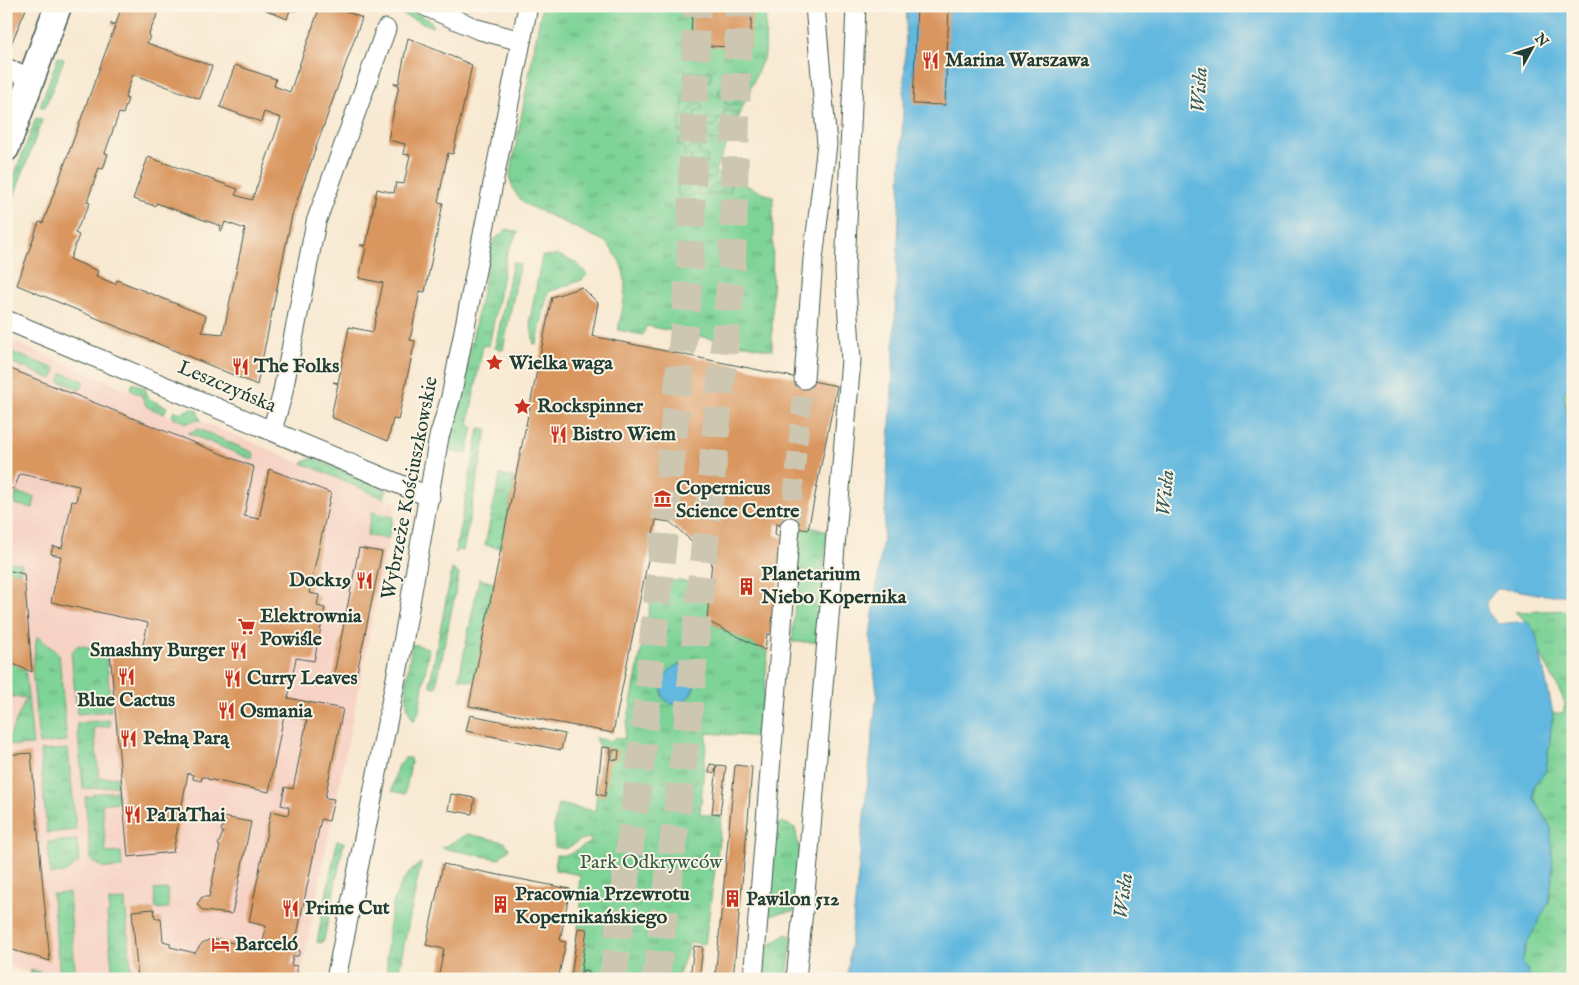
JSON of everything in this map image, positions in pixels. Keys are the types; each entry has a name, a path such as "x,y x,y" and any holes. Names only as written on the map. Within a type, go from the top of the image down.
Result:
{"street":[{"path":"6,148 58,6"},
{"path":"425,6 477,29 521,41"},
{"name":"Wybrzeże Kościuszkowskie","path":"336,979 430,497 438,446 451,397 528,6"},
{"path":"804,379 814,259 827,144 815,6"},
{"path":"796,979 852,360 844,272 856,6"},
{"path":"272,430 282,396 316,222 386,28"},
{"path":"6,68 32,78"},
{"name":"Leszczyńska","path":"6,320 430,497"},
{"path":"753,979 790,527"}],"shaded area":[{"name":"Elektrownia Powiśle","path":"6,339 141,395 147,407 188,423 197,419 396,503 300,979 54,979 6,966 6,711 13,694 6,671"}],"green space":[{"path":"542,6 766,6 765,54 715,172 773,197 772,350 646,326 643,335 618,330 625,294 625,283 620,262 614,251 604,241 525,204 517,195 510,176"},
{"path":"406,9 430,20 433,27 401,14"},
{"path":"58,57 64,59 45,108 40,106"},
{"path":"686,71 711,72 711,81 685,80"},
{"path":"726,73 749,74 748,83 726,82"},
{"path":"685,87 688,88 688,102 702,103 702,110 695,110 695,117 687,117 686,132 679,132"},
{"path":"719,89 744,90 744,98 740,98 740,105 725,104 725,97 718,96"},
{"path":"724,111 737,112 737,120 732,120 732,127 724,127 723,134 727,134 727,141 708,140 708,133 701,133 702,125 716,126 717,119 724,119"},
{"path":"36,118 42,120 6,218 6,198"},
{"path":"679,139 693,140 693,147 700,148 700,155 707,155 707,163 691,162 691,156 684,156 684,147 678,146"},
{"path":"678,169 691,169 691,176 684,176 684,184 698,184 699,177 713,178 715,172 731,179 730,192 678,197"},
{"path":"507,229 518,232 507,253 489,346 483,345 468,425 473,427 467,454 450,451 490,251 495,239"},
{"path":"558,255 577,263 587,275 582,280 548,292 537,343 534,344 530,320 542,256"},
{"path":"513,262 520,264 503,350 495,348"},
{"path":"6,350 56,369 52,379 6,360"},
{"path":"63,373 84,381 80,390 59,381"},
{"path":"1573,377 1573,412 1567,417 1564,394"},
{"path":"133,383 145,388 149,399 167,407 164,414 147,407 141,395 130,390"},
{"path":"192,408 197,410 201,421 197,419 188,423 172,417 174,410 181,413"},
{"path":"479,428 487,430 463,551 458,550 455,553"},
{"path":"199,429 254,453 253,460 188,433"},
{"path":"312,458 387,490 384,498 302,463"},
{"path":"500,475 515,478 501,548 485,545"},
{"path":"16,493 35,497 33,508 14,504"},
{"path":"372,512 393,517 388,539 367,535"},
{"path":"801,524 827,532 818,642 792,642"},
{"path":"6,561 22,564 20,573 6,570"},
{"path":"452,569 459,574 436,687 431,686 430,682"},
{"path":"479,579 494,583 474,682 459,678"},
{"name":"Park Odkrywców","path":"655,579 713,584 713,624 768,651 760,737 707,733 700,814 722,817 705,944 690,942 679,975 674,974 673,979 571,979 583,890 579,889 580,875 555,870 556,855 567,855 590,843 591,838 580,840 566,849 555,847 554,825 558,804 595,811 602,747 598,745 595,738 612,741 614,738 624,739"},
{"path":"1573,610 1573,979 1528,979 1528,969 1522,963 1551,828 1534,798 1534,785 1546,771 1553,713 1563,713 1565,703 1540,652 1533,630 1515,612"},
{"path":"37,636 59,654 67,741 39,744 32,669"},
{"path":"412,644 429,648 419,711 414,721 407,705 406,695"},
{"path":"78,645 106,651 111,711 77,714 71,653"},
{"path":"6,661 25,668 33,745 15,746 7,742 26,698 12,697 13,694 6,691"},
{"path":"110,720 110,726 94,728 99,778 117,777 117,786 83,789 77,723"},
{"path":"68,749 76,830 47,833 40,751"},
{"path":"405,758 410,758 411,763 405,794 392,791 397,767"},
{"path":"117,791 118,802 102,804 106,853 121,852 122,868 105,868 91,861 85,797"},
{"path":"782,822 795,828 801,857 794,911 768,915 775,826"},
{"path":"468,834 505,842 509,849 498,859 442,848"},
{"path":"77,840 79,862 66,872 50,875 48,842"},
{"path":"337,841 344,842 324,940 321,943 317,942"},
{"path":"421,863 397,979 387,979 388,931 394,900 400,885 409,873"},
{"path":"167,889 169,908 156,909 154,890"},
{"path":"69,893 75,969 69,979 47,979 30,974 31,970 60,977 52,894"},
{"path":"125,900 132,979 113,979 107,914 109,913 109,901"},
{"path":"787,934 792,938 787,979 763,979 766,947"}],"water":[{"name":"Wisła","path":"907,6 1573,6 1573,377 1564,394 1567,417 1573,412 1573,595 1543,595 1497,589 1487,601 1487,611 1498,624 1527,621 1536,634 1553,713 1546,771 1534,785 1534,798 1551,828 1553,873 1549,902 1525,947 1522,963 1528,969 1528,979 847,979 877,693 870,637 884,530 893,372"},
{"path":"681,664 689,667 694,672 694,686 686,699 679,703 671,704 663,698 662,687 664,677 671,669"}],"building":[{"path":"6,6 26,9 11,44 6,42"},
{"path":"117,6 161,6 148,36 150,37 147,43 212,66 200,99 133,74 125,98 128,99 123,114 119,113 105,153 108,154 103,169 99,168 87,202 90,203 75,233 79,235 70,259 98,271 96,276 115,284 117,280 206,316 202,332 223,334 245,229 225,222 222,231 220,230 221,226 156,203 155,206 133,199 148,157 238,189 235,195 252,200 281,118 264,112 261,122 220,107 235,65 276,79 274,86 290,92 320,6 334,6 362,18 292,215 257,385 17,285 39,222 43,223 115,26 111,25 111,23 116,24 120,11 116,10"},
{"path":"257,6 297,6 295,11 290,10 287,19"},
{"path":"692,6 752,6 750,48 691,45"},
{"name":"Marina Warszawa","path":"917,6 949,6 945,105 913,104"},
{"path":"408,38 472,65 453,154 448,153 438,202 443,203 425,292 420,291 410,340 415,341 398,420 393,419 388,441 331,417 338,384 333,382 338,383 349,327 373,332 383,283 359,278 366,247 360,245 366,245 377,189 394,193 396,183 404,184 410,155 403,154 405,144 388,140 399,85 393,83 399,83"},
{"name":"Copernicus Science Centre","path":"582,287 598,303 592,336 837,386 808,530 776,524 775,535 784,538 772,635 767,634 765,650 707,621 712,559 670,522 656,520 613,733 469,706 552,297"},
{"path":"6,367 254,467 244,516 259,519 269,469 331,493 309,593 319,595 317,606 325,608 314,661 296,658 288,698 343,709 325,798 334,799 329,821 321,819 295,945 300,951 298,956 293,956 291,965 297,966 297,979 138,979 132,911 154,909 155,918 161,918 163,941 170,943 170,947 195,953 202,943 211,939 262,948 266,926 249,922 271,811 288,815 289,807 281,805 285,787 293,789 307,720 284,715 269,792 207,779 207,777 202,777 201,781 193,779 193,775 188,773 173,852 128,857 110,651 140,657 148,623 51,602 61,556 51,554 53,546 62,548 72,501 76,502 79,486 20,474 14,489 6,488"},
{"path":"359,548 382,552 355,682 333,679"},
{"path":"6,570 24,574 32,672 6,661"},
{"path":"470,715 565,734 561,750 466,731"},
{"path":"602,747 611,748 605,796 597,794"},
{"path":"613,750 619,750 618,760 611,759"},
{"path":"31,753 50,961 6,948 6,755"},
{"path":"710,764 716,765 715,773 709,772"},
{"path":"717,765 726,766 720,814 712,813"},
{"name":"Pawilon 512","path":"735,765 752,767 748,820 733,979 715,979"},
{"path":"451,794 475,798 472,814 448,810"},
{"path":"223,817 251,822 232,914 203,911 197,904 202,897 209,897 220,846 218,845 223,832 221,830 225,820"},
{"name":"Pracownia Przewrotu Kopernikańskiego","path":"443,864 570,889 560,941 566,942 558,979 438,979 444,949 426,945"},
{"path":"578,928 587,929 580,978 571,977"},
{"path":"694,946 703,947 699,979 690,979"},
{"path":"583,970 589,971 588,979 581,978"}],"tunnel":[{"path":"613,979 643,743 690,268 697,6"},
{"path":"656,979 685,748 732,268 739,6"},
{"path":"790,527 804,379"}],"place":[{"name":"Marina Warszawa","path":"931,60"},
{"name":"Wielka waga","path":"495,363"},
{"name":"The Folks","path":"240,366"},
{"name":"Rockspinner","path":"523,406"},
{"name":"Bistro Wiem","path":"558,434"},
{"name":"Copernicus Science Centre","path":"662,499"},
{"name":"Dock19","path":"365,580"},
{"name":"Planetarium Niebo Kopernika","path":"747,586"},
{"name":"Elektrownia Powiśle","path":"246,627"},
{"name":"Smashny Burger","path":"239,650"},
{"name":"Blue Cactus","path":"126,676"},
{"name":"Curry Leaves","path":"233,678"},
{"name":"Osmania","path":"226,711"},
{"name":"Pełną Parą","path":"129,738"},
{"name":"PaTaThai","path":"132,815"},
{"name":"Pawilon 512","path":"732,899"},
{"name":"Pracownia Przewrotu Kopernikańskiego","path":"501,905"},
{"name":"Prime Cut","path":"291,908"},
{"name":"Barceló","path":"221,944"}]}
